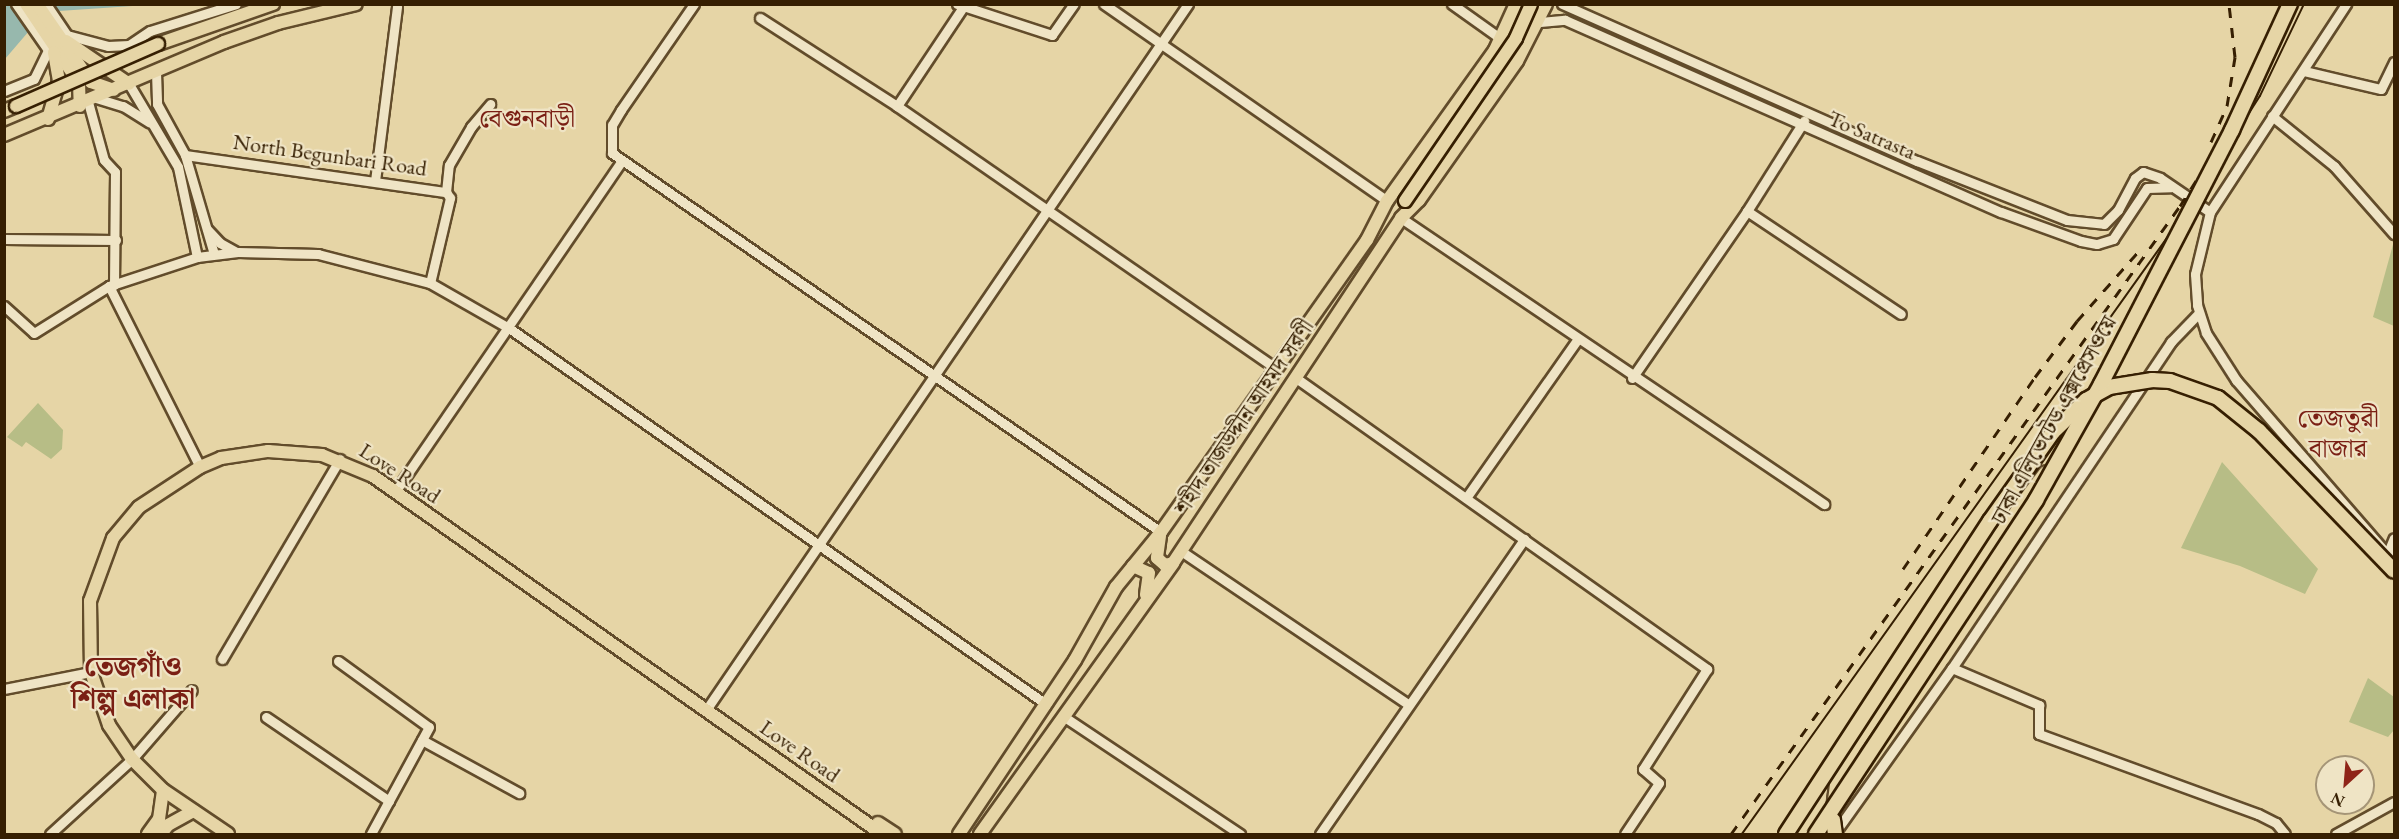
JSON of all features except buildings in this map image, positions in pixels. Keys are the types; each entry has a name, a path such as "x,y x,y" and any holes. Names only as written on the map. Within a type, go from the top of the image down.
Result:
{"highway":[{"name":"ঢাকা এলিভেটেড এক্সপ্রেসওয়ে","path":"1816,834 2007,547 2060,457 2232,130 2290,4"},
{"path":"1786,834 1990,522 2053,432 2086,400 2109,387 2152,380 2170,381 2206,391 2227,403 2259,431 2394,571"},
{"path":"1834,834 1837,783 1853,747 1982,558 2060,457"}],"main road":[{"path":"26,4 91,82 115,90"},
{"path":"37,4 88,102"},
{"path":"10,108 158,44 273,4"},
{"path":"4,135 48,119 162,69 278,23 356,4"},
{"name":"শহীদ তাজউদ্দীন আহমদ সরণী","path":"959,834 1046,704 1116,587 1161,532 1367,240 1387,201 1502,39 1516,4"},
{"path":"1401,218 1406,201 1509,50 1532,4"},
{"name":"শহীদ তাজউদ্দীন আহমদ সরণী","path":"980,834 1143,600 1182,551 1401,218 1419,200 1517,61 1540,22 1546,4"},
{"path":"1508,27 1540,22"},
{"path":"54,35 129,84"},
{"path":"48,119 59,73 54,35"},
{"path":"114,73 142,78"},
{"name":"Love Road","path":"228,834 163,790 132,759 102,711 91,672 90,601 113,537 150,498 200,467 221,458 268,451 340,459 395,492 882,834"},
{"path":"1161,532 1157,558 1165,565 1173,563"},
{"path":"1133,566 1149,573 1143,600"},
{"path":"163,790 163,826"},
{"path":"988,834 1005,810 1006,799"},
{"path":"148,834 193,811"},
{"path":"849,812 865,815 895,834"}],"street":[{"path":"4,91 34,79 48,50 16,4"},
{"path":"46,4 67,35 108,46 129,45 150,31 236,4"},
{"path":"694,4 612,125 609,147 621,162 1161,532"},
{"path":"897,106 960,6 1052,35 1074,4"},
{"path":"1104,4 1158,44 1387,201"},
{"path":"706,710 1047,213 1158,44 1188,4"},
{"path":"1452,4 1502,39"},
{"path":"1562,4 2006,198 2067,220 2093,226 2112,217 2139,174 2151,173 2210,212"},
{"path":"2346,4 2210,212 2195,274 2199,313 2214,348 2236,380 2394,563"},
{"path":"375,181 397,6"},
{"path":"760,18 897,106 1047,213 1276,368"},
{"name":"To Satrasta","path":"1540,22 1565,20 2001,212 2090,243"},
{"path":"1484,27 1508,27"},
{"path":"2304,71 2381,89 2391,81 2394,62"},
{"path":"162,69 157,104 185,155 214,254"},
{"path":"129,84 178,167 197,257"},
{"path":"154,124 132,110 88,102 104,160 115,172 116,240 112,285 200,467"},
{"path":"446,192 449,165 471,127 490,104"},
{"path":"1632,378 1747,211 1808,113"},
{"path":"2272,116 2334,166 2394,234"},
{"name":"North Begunbari Road","path":"185,155 446,192 450,198 430,283"},
{"path":"395,492 509,328 526,295 621,162"},
{"path":"2093,226 2090,243 2106,242 2118,234 2146,188 2171,187"},
{"path":"2001,212 2006,198"},
{"path":"1747,211 1901,314"},
{"path":"1401,218 1632,378 1824,504"},
{"path":"204,226 220,243 238,252"},
{"path":"4,239 116,240"},
{"path":"4,306 34,333 112,285 197,257 238,252 318,254 430,283 509,328 1046,704"},
{"path":"1834,834 1952,668 2171,342 2199,313"},
{"path":"1466,498 1577,340"},
{"path":"1296,378 1707,669 1643,770 1659,783 1625,834"},
{"path":"222,658 340,459"},
{"path":"2388,555 2394,538"},
{"path":"1320,834 1524,539"},
{"path":"1182,551 1408,704"},
{"path":"338,661 429,727 371,834"},
{"path":"1952,668 2039,705 2039,734 2258,814 2276,823 2285,834"},
{"path":"4,689 91,672"},
{"path":"50,834 132,759 192,690"},
{"path":"1063,716 1240,834"},
{"path":"266,717 389,801"},
{"path":"422,740 519,793"},
{"path":"2336,834 2394,802"}],"green space":[{"path":"2394,241 2394,326 2373,317"},
{"path":"38,403 63,430 62,449 51,459 26,442 22,447 7,437"},
{"path":"2222,462 2318,569 2305,594 2240,566 2181,548"},
{"path":"2368,678 2394,697 2394,730 2388,737 2349,722"}],"water":[{"path":"5,5 147,5 59,11 29,31 5,59"}],"tram line":[{"path":"1742,834 2187,210 2260,96 2304,4"}],"railway":[{"path":"2211,142 2227,106 2235,57 2229,4"},
{"path":"1731,834 2180,206 2252,92 2295,4"},
{"path":"1903,569 2035,377 2077,321 2138,252"}],"district":[{"name":"বেগুনবাড়ী","path":"527,119"},
{"name":"তেজতুরী বাজার","path":"2338,434"},
{"name":"তেজগাঁও শিল্প এলাকা","path":"133,682"}]}
